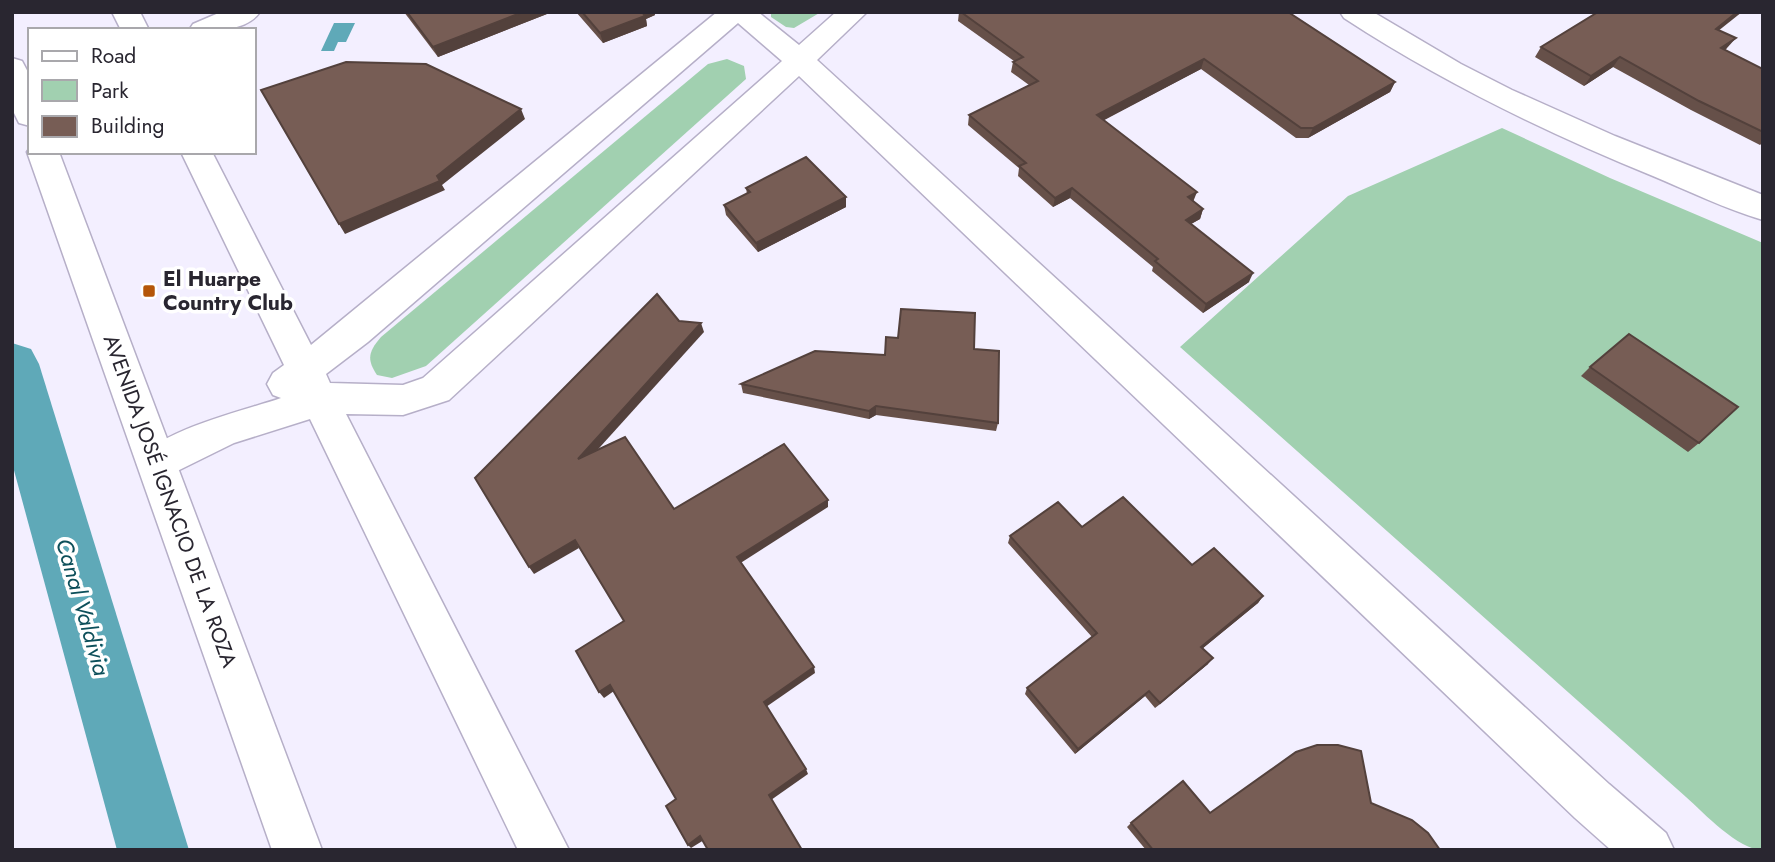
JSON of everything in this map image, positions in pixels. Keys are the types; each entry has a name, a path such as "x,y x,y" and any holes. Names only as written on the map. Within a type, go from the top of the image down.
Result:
{"street":[{"path":"126,12 134,28"},
{"path":"208,28 246,12"},
{"path":"157,464 224,430 284,413 314,384 355,332 734,12"},
{"path":"741,12 799,60 1571,782 1649,850"},
{"path":"314,384 403,400 436,389 853,12"},
{"path":"1354,12 1465,81 1538,116 1763,208"},
{"path":"12,67 28,111"},
{"name":"AVENIDA JOSÉ IGNACIO DE LA ROZA","path":"44,154 297,850"},
{"path":"197,154 544,850"}],"green space":[{"path":"771,12 821,12 794,28 786,27 771,17"},
{"path":"727,59 744,66 746,79 426,366 392,378 377,375 370,355 381,337 708,64"},
{"path":"1502,128 1610,178 1763,243 1763,850 1743,844 1712,821 1180,347 1348,196"}],"water":[{"path":"334,23 355,23 346,42 338,42 334,51 321,51"}],"building":[{"path":"407,12 523,12 433,47"},
{"path":"582,12 642,12 645,16 600,33"},
{"path":"961,12 1288,12 1395,82 1313,128 1301,128 1204,59 1097,115 1197,192 1188,197 1203,209 1186,220 1253,273 1206,304 1155,261 1158,259 1072,188 1055,198 1019,166 1026,163 969,115 1038,81 1013,62 1023,57"},
{"path":"1598,12 1737,12 1716,29 1736,38 1721,48 1763,69 1763,132 1699,101 1620,57 1591,76 1541,47"},
{"path":"346,62 426,64 521,109 437,176 440,181 339,224 261,90"},
{"path":"806,157 846,197 756,243 724,205 750,192 746,188"},
{"path":"657,294 679,321 701,323 578,459 625,437 674,509 784,444 828,500 737,557 814,667 764,702 806,769 769,795 802,850 708,850 700,836 688,845 666,806 676,799 610,685 599,692 576,651 624,621 575,540 529,567 475,478"},
{"path":"901,309 975,313 974,349 999,351 998,423 876,406 869,411 741,384 815,351 885,355 886,337 898,338"},
{"path":"1629,334 1738,407 1699,443 1590,367"},
{"path":"1123,497 1192,565 1214,548 1263,596 1201,647 1213,658 1160,703 1149,691 1078,749 1027,688 1097,633 1010,536 1058,502 1082,527"},
{"path":"1317,745 1338,745 1361,751 1371,803 1412,820 1428,833 1440,850 1153,850 1131,823 1183,781 1210,813 1296,752"}],"waterway":[{"name":"Canal Valdivia","path":"12,364 153,850"}],"place":[{"name":"El Huarpe Country Club","path":"149,291"}]}
